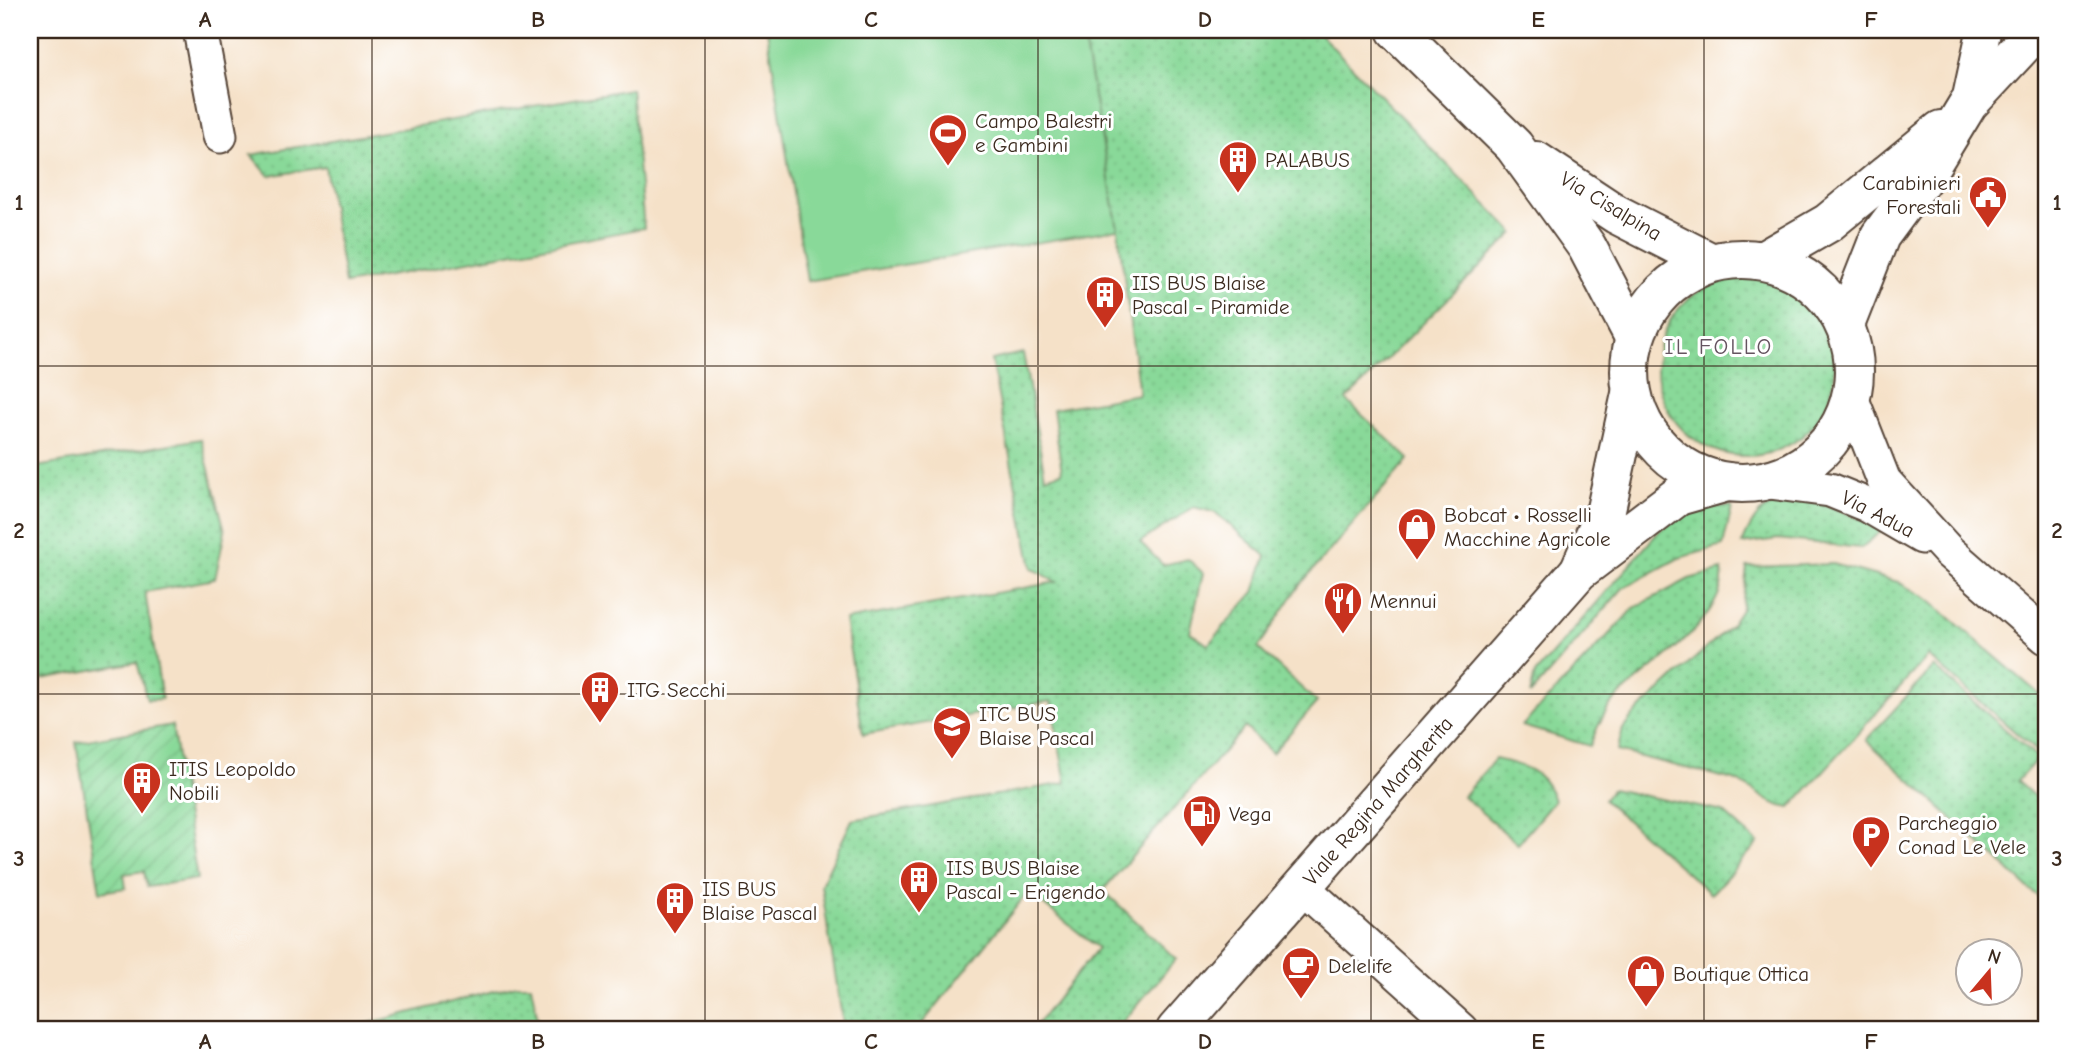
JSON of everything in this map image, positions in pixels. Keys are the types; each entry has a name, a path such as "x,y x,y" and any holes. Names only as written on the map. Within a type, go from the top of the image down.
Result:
{"main road":[{"name":"Via Cisalpina","path":"1396,30 1514,146 1587,247 1634,337"},
{"name":"Viale Regina Margherita","path":"1764,260 1828,223 1965,108 2037,30"},
{"name":"Viale Regina Margherita","path":"1845,325 1880,236 1925,174 1965,108"},
{"name":"Via Cisalpina","path":"1514,146 1616,214 1710,262"},
{"name":"Viale Regina Margherita","path":"1176,1030 1579,571 1678,496 1793,471 1819,452 1839,427 1852,397 1854,373 1852,349 1845,325 1826,295 1797,272 1764,260 1710,262 1662,290 1634,337 1629,366 1631,394 1606,509 1579,571"},
{"name":"Viale Regina Margherita","path":"1631,394 1644,426 1665,453 1693,472 1744,481"}],"street":[{"path":"200,30 220,136"},
{"path":"1965,108 1984,30"},
{"name":"Via Adua","path":"1852,397 1884,481 1949,552 2046,637"},
{"name":"Via Adua","path":"1744,481 1830,490 1867,505 1949,552"},
{"path":"1302,887 1461,1030"}],"green space":[{"name":"Campo Balestri e Gambini","path":"767,30 1082,30 1118,229 807,281"},
{"path":"1082,30 1316,30 1514,233 1346,400 1409,459 1299,586 1258,648 1317,702 1272,753 1245,727 1103,890 1176,959 1116,1030 1032,1030 1098,948 1028,892 917,1030 844,1030 821,885 852,820 1066,783 1051,701 863,734 845,620 1057,582 1032,568 991,360 1023,353 1045,477 1062,472 1053,409 1139,394 1118,229","holes":["1194,507 1216,513 1266,556 1254,592 1208,645 1190,632 1203,573 1188,559 1163,565 1140,542"]},
{"path":"631,89 644,228 345,284 325,167 269,176 251,155"},
{"path":"1746,278 1763,279 1780,285 1809,304 1828,333 1834,350 1834,384 1828,401 1809,430 1780,449 1763,455 1746,456 1729,455 1712,449 1683,430 1664,401 1658,384 1657,367 1658,350 1664,333 1683,304 1712,285 1729,279"},
{"path":"201,439 225,531 215,579 145,592 162,699 147,700 137,662 30,681 30,468"},
{"path":"1793,500 1820,502 1884,529 1861,548 1778,539 1742,544 1750,526 1760,513 1774,504"},
{"path":"1713,506 1732,507 1723,546 1679,558 1623,588 1530,695 1535,674 1660,530 1687,514"},
{"path":"1833,564 1898,582 1928,599 2046,700 2046,759 1928,656 1790,808 1767,800 1734,780 1617,751 1623,729 1633,716 1731,625 1742,608 1747,567"},
{"path":"1722,570 1721,588 1713,606 1700,624 1611,704 1600,721 1590,746 1522,726 1634,608 1689,579"},
{"path":"1934,667 2038,758 2017,781 2046,807 2046,904 1866,740"},
{"path":"172,725 197,879 147,887 144,871 124,874 126,888 100,892 76,742"},
{"path":"1495,759 1532,771 1545,782 1554,801 1518,844 1463,796"},
{"path":"1612,789 1723,812 1758,843 1711,894 1604,800"},
{"path":"517,985 531,985 540,1030 343,1030"}],"place":[{"name":"Campo Balestri e Gambini","path":"948,167"},
{"name":"PALABUS","path":"1238,194"},
{"name":"Carabinieri Forestali","path":"1988,229"},
{"name":"IIS BUS Blaise Pascal - Piramide","path":"1105,329"},
{"name":"Bobcat • Rosselli Macchine Agricole","path":"1417,561"},
{"name":"Mennui","path":"1343,635"},
{"name":"ITG Secchi","path":"600,724"},
{"name":"ITC BUS Blaise Pascal","path":"952,760"},
{"name":"ITIS Leopoldo Nobili","path":"142,815"},
{"name":"Vega","path":"1202,848"},
{"name":"Parcheggio Conad Le Vele","path":"1871,869"},
{"name":"IIS BUS Blaise Pascal - Erigendo","path":"919,914"},
{"name":"IIS BUS Blaise Pascal","path":"675,935"},
{"name":"Delelife","path":"1301,1000"},
{"name":"Boutique Ottica","path":"1646,1008"}],"district":[{"name":"IL FOLLO","path":"1719,346"}]}
